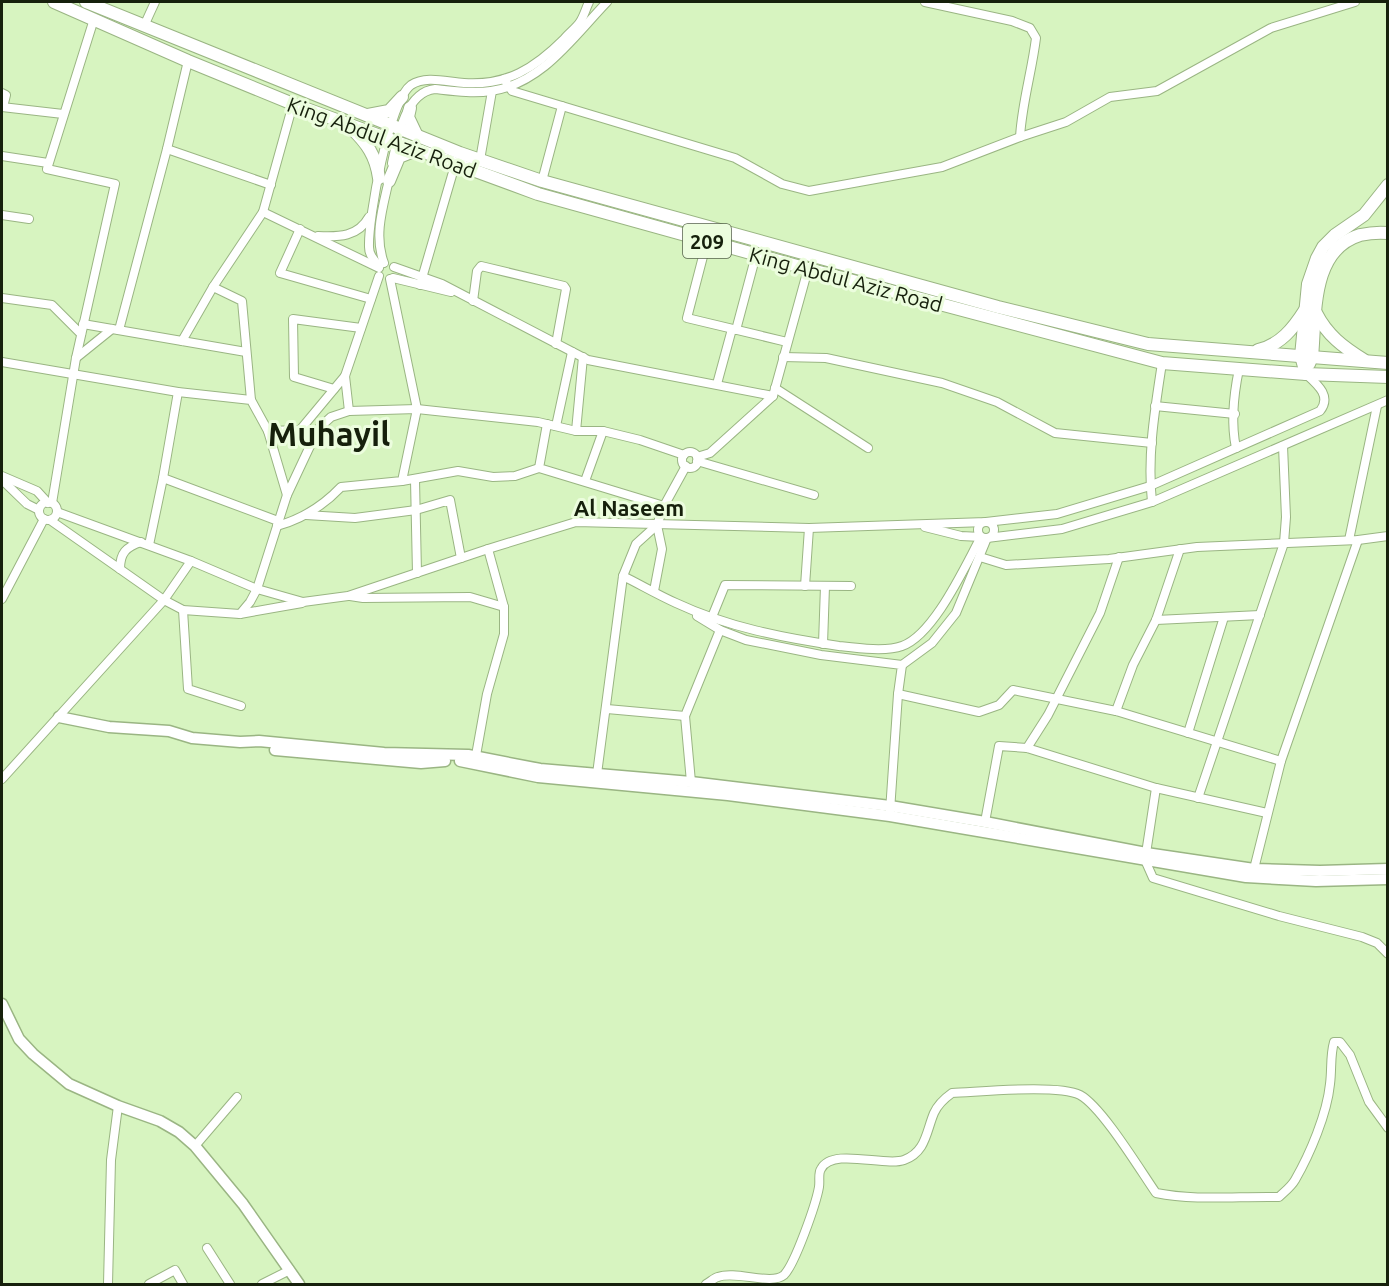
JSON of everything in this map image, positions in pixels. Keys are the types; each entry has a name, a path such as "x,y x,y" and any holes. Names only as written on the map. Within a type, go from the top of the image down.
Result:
{"main road":[{"name":"King Abdul Aziz Road","path":"54,2 188,62 293,104 538,194 756,255 1162,363 1306,374 1388,377"},
{"name":"King Abdul Aziz Road","path":"86,2 417,136 542,181 998,307 1148,344 1388,363"},
{"path":"367,115 390,111 402,97"},
{"path":"410,108 408,117 417,136"},
{"path":"346,123 372,152 384,179 399,157 409,153 425,153"},
{"path":"1306,374 1311,311 1311,273 1323,247 1335,235 1364,215 1388,185"},
{"path":"1248,352 1278,342 1311,311 1324,267 1332,254 1350,238 1366,233 1388,234"},
{"path":"1311,311 1338,343 1365,361"}],"street":[{"path":"144,26 155,2"},
{"path":"396,127 415,99 427,90 492,91 536,65 580,22 589,2"},
{"path":"585,26 595,2"},
{"path":"421,281 391,278 384,280 380,268 378,246 384,179 402,97 412,84 430,79 506,83 533,75 542,69 607,2"},
{"path":"925,2 1003,18 1030,28 1036,38 1032,68 1021,112 1020,136"},
{"path":"506,83 512,91 735,158 782,184 809,191 942,167 1020,136 1066,122 1110,97 1157,91 1271,28 1355,2"},
{"path":"50,503 82,324 115,184 47,169 94,19"},
{"path":"76,358 115,330 167,148 188,62"},
{"path":"480,160 492,91"},
{"path":"2,93 6,95 2,107 63,114"},
{"path":"182,341 213,287 264,212 293,104"},
{"path":"542,181 562,106"},
{"path":"167,148 271,186"},
{"path":"2,156 48,163"},
{"path":"421,281 455,165"},
{"path":"313,236 341,238 364,226 372,212 384,179"},
{"path":"264,212 380,268"},
{"path":"372,212 369,249 380,268"},
{"path":"2,215 29,219"},
{"path":"300,229 280,273 371,299"},
{"path":"707,241 687,318 787,342"},
{"path":"717,384 756,255"},
{"path":"268,431 300,430 345,376 380,268 390,263 421,281 460,294 583,357 717,384 774,392 868,448"},
{"path":"473,301 477,271 481,266 564,286 566,289 556,344"},
{"path":"394,267 395,273 391,278 417,409 402,481"},
{"path":"684,455 682,460 686,466 692,467 697,459 710,453 774,392 808,269"},
{"path":"213,287 242,301 251,400 268,431 287,495"},
{"path":"2,298 52,305 81,334"},
{"path":"334,389 294,377 293,319 361,328"},
{"path":"82,324 246,352"},
{"path":"539,468 572,352"},
{"path":"576,431 583,357"},
{"path":"783,357 826,358 942,383 997,402 1055,433 1152,443"},
{"path":"2,362 178,392 251,400"},
{"path":"1152,502 1149,475 1155,406 1162,363"},
{"path":"1236,448 1233,433 1235,387 1239,369"},
{"path":"50,503 43,504 39,510 40,516 164,600 183,610 240,614 348,596 576,522 809,528 986,522 1057,514 1150,486 1320,411 1324,406 1325,397 1317,384 1306,374"},
{"path":"345,376 349,411"},
{"path":"145,544 163,478 178,392"},
{"path":"914,525 961,536 984,537 1062,529 1152,502 1388,400"},
{"path":"1155,406 1235,414"},
{"path":"1254,869 1281,761 1353,540 1377,406"},
{"path":"240,614 257,589 287,495 318,429 332,417 349,411 417,409 552,425 576,431 603,432 640,440 684,455 690,452 697,459 814,495"},
{"path":"585,481 603,432"},
{"path":"1198,798 1284,543 1286,517 1283,446"},
{"path":"597,774 623,576 636,544 657,525 664,506 686,466"},
{"path":"163,478 278,524 295,521 306,515 329,500 341,487 415,480 458,471 493,477 515,476 539,468 664,506"},
{"path":"2,478 37,491 56,507 57,512 55,517 47,520 2,598"},
{"path":"2,478 27,504 39,510"},
{"path":"415,480 417,573"},
{"path":"306,515 355,518 416,510 450,500 461,558"},
{"path":"57,512 191,561 257,589 303,602"},
{"path":"623,576 676,603 720,630 746,640 821,655 902,665 932,643 956,613 980,557 984,537 978,529 982,523 986,522"},
{"path":"984,537 992,536 994,529 993,525 986,522"},
{"path":"654,591 662,549 657,525"},
{"path":"805,586 809,528"},
{"path":"980,557 1006,565 1119,557 1180,549 1353,540 1388,536"},
{"path":"676,603 712,618 745,628 823,644 866,650 902,646 916,637 940,612 984,537"},
{"path":"120,569 120,558 127,548 145,544"},
{"path":"475,760 487,694 504,634 504,607 488,549"},
{"path":"1116,711 1133,665 1156,621 1180,549"},
{"path":"1028,748 1048,715 1101,613 1119,557"},
{"path":"2,779 164,600 191,561"},
{"path":"712,618 725,585 851,586"},
{"path":"823,644 825,586"},
{"path":"348,596 363,598 470,597 504,607"},
{"path":"183,610 188,689 241,706"},
{"path":"1156,621 1260,615"},
{"path":"1188,733 1224,617"},
{"path":"692,782 685,716 720,630"},
{"path":"890,811 902,646"},
{"path":"898,694 979,712 999,705 1013,690 1116,711 1281,761"},
{"path":"607,709 685,716"},
{"path":"59,717 109,727 169,731 192,738 240,742 259,741 475,760 540,769 692,782 890,811 1145,856 1254,869 1320,871 1388,869"},
{"path":"985,822 999,746 1028,748 1156,788 1267,813"},
{"path":"475,760 538,777 985,822 1246,877 1316,881 1388,879"},
{"path":"1156,788 1145,856 1153,878 1279,916 1362,937 1377,943 1388,954"},
{"path":"2,1004 19,1039 69,1084 118,1106 160,1121 179,1132 195,1146 243,1204 299,1284"},
{"path":"706,1284 718,1277 734,1275 775,1281 783,1276 791,1265 801,1239 819,1188 821,1169 829,1160 850,1158 900,1161 914,1155 923,1146 935,1111 942,1100 952,1093 1054,1089 1080,1095 1100,1113 1156,1193 1197,1198 1279,1197 1294,1182 1318,1131 1330,1085 1331,1054 1334,1042 1340,1042 1350,1055 1368,1102 1388,1128"},
{"path":"195,1146 237,1097"},
{"path":"108,1284 111,1160 118,1106"},
{"path":"207,1248 230,1284"},
{"path":"149,1284 175,1270 183,1284"},
{"path":"262,1284 290,1270"}],"district":[{"name":"Muhayil","path":"329,433"},
{"name":"Al Naseem","path":"629,507"}]}
